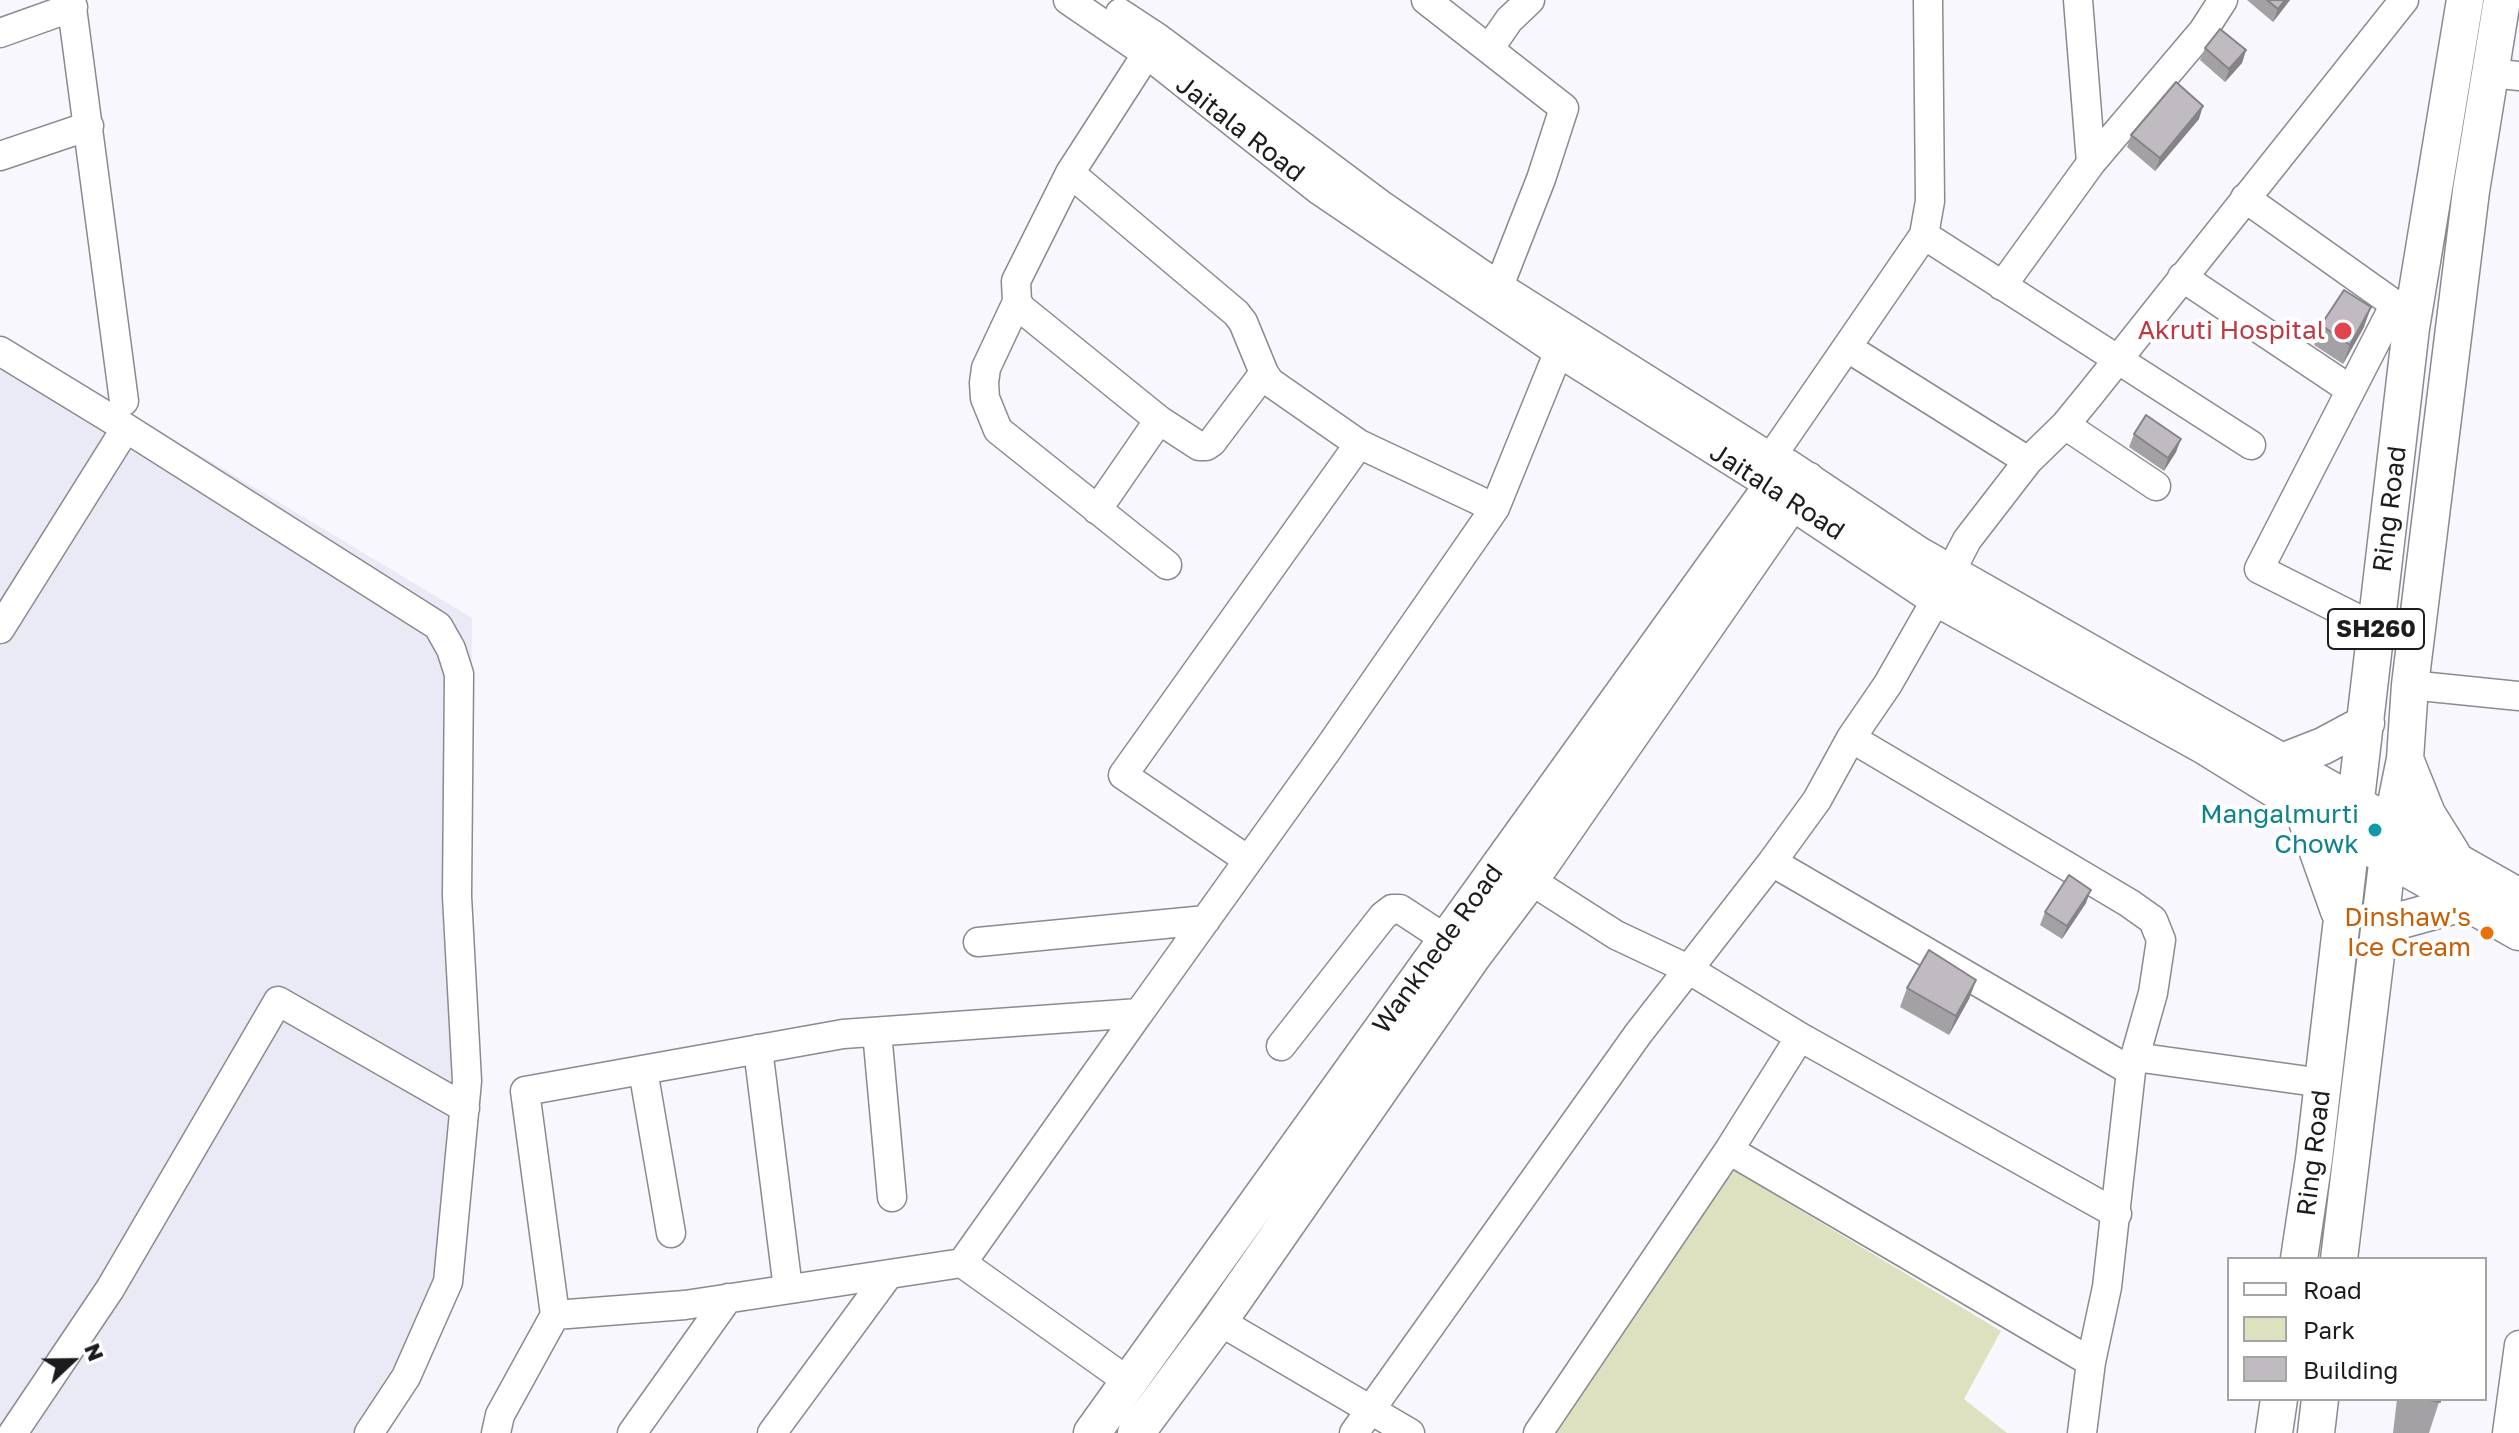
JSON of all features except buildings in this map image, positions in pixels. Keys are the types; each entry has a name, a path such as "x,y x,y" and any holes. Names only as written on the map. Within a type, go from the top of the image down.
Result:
{"main road":[{"name":"SH260","path":"2339,1257 2390,840 2405,759 2410,685 2471,191 2505,75 2502,0"},
{"name":"Ring Road","path":"2299,1257 2366,723 2404,311 2460,5"},
{"name":"Jaitala Road","path":"1781,479 1918,555 1943,585 2302,807 2354,820"},
{"name":"Wankhede Road","path":"1092,1433 1459,947 1530,880 1781,479"},
{"name":"Wankhede Road","path":"1136,1433 1219,1321 1459,947 1781,479"},
{"name":"Jaitala Road","path":"1943,585 2282,762 2354,820 2390,840 2467,902 2519,932"},
{"path":"2282,762 2323,746 2366,723"},
{"path":"2405,759 2427,814 2448,848"},
{"path":"2302,807 2342,920"},
{"name":"Jaitala Road","path":"2390,840 2448,848 2519,897"},
{"path":"2380,926 2467,902"},
{"path":"2274,1433 2279,1401"},
{"path":"2316,1433 2320,1401"}],"street":[{"name":"Jaitala Road","path":"1068,0 1112,9 1320,191 1781,479"},
{"path":"1426,0 1564,108 1541,179 1499,286"},
{"path":"1489,49 1506,10 1530,0"},
{"path":"1781,479 1848,348 1924,235 1930,201 1928,0"},
{"path":"2078,0 2091,163"},
{"path":"2002,286 2091,163 2203,31 2223,0"},
{"path":"1362,1422 1563,1136 1817,800 1851,738 1888,684 1967,540 2028,461 2065,425 2118,360 2404,0"},
{"path":"0,33 72,4 125,414 0,629"},
{"name":"Jaitala Road","path":"1152,46 1499,286 1563,342"},
{"path":"1152,46 1070,173 1016,281 1017,302 986,368 985,398 998,430 1167,565"},
{"path":"0,156 89,126"},
{"path":"1070,173 1236,313 1270,382 1359,444 1495,508"},
{"path":"2245,198 2404,311 2351,390 2259,569 2376,628"},
{"path":"1924,235 2251,445"},
{"path":"2182,277 2351,390"},
{"path":"1017,302 1159,420 1199,446 1212,442 1264,373"},
{"path":"962,1263 1495,508 1563,342"},
{"path":"1848,348 2028,461"},
{"path":"0,351 125,414 438,626 451,649 459,674 457,896 467,1081 448,1282 406,1377 369,1433"},
{"path":"1097,510 1159,420"},
{"path":"2065,425 2156,486"},
{"path":"1248,860 1123,775 1359,444"},
{"path":"2410,685 2519,696"},
{"path":"1851,738 2129,903 2153,920 2161,940 2153,993 2133,1064 2107,1287 2091,1362 2082,1433"},
{"path":"2448,848 2519,878"},
{"path":"1772,862 2133,1064 2323,1083"},
{"path":"1530,880 1616,935 1688,969 1800,1037 2117,1214"},
{"path":"1281,1046 1383,916 1392,909 1400,909 1459,947"},
{"path":"978,942 1206,920"},
{"path":"13,1433 110,1289 278,1001 465,1108"},
{"path":"496,1433 500,1415 555,1315 525,1091 843,1034 1139,1013"},
{"path":"877,1032 892,1197"},
{"path":"1538,1433 1729,1150 1800,1037"},
{"path":"758,1049 788,1289"},
{"path":"643,1070 671,1233"},
{"path":"1729,1150 2091,1362"},
{"path":"555,1315 685,1305 962,1263 1129,1382"},
{"path":"772,1433 889,1274"},
{"path":"632,1433 728,1298"},
{"path":"1219,1321 1362,1422 1410,1433"},
{"path":"2507,1433 2519,1345"}],"shaded area":[{"path":"0,335 472,618 468,1195 383,1433 0,1433"}],"green space":[{"path":"1730,1168 2001,1331 1964,1399 2007,1433 1541,1433"}],"place":[{"name":"Akruti Hospital","path":"2343,331"},
{"name":"Mangalmurti Chowk","path":"2375,830"},
{"name":"Dinshaw's Ice Cream","path":"2487,933"}]}
